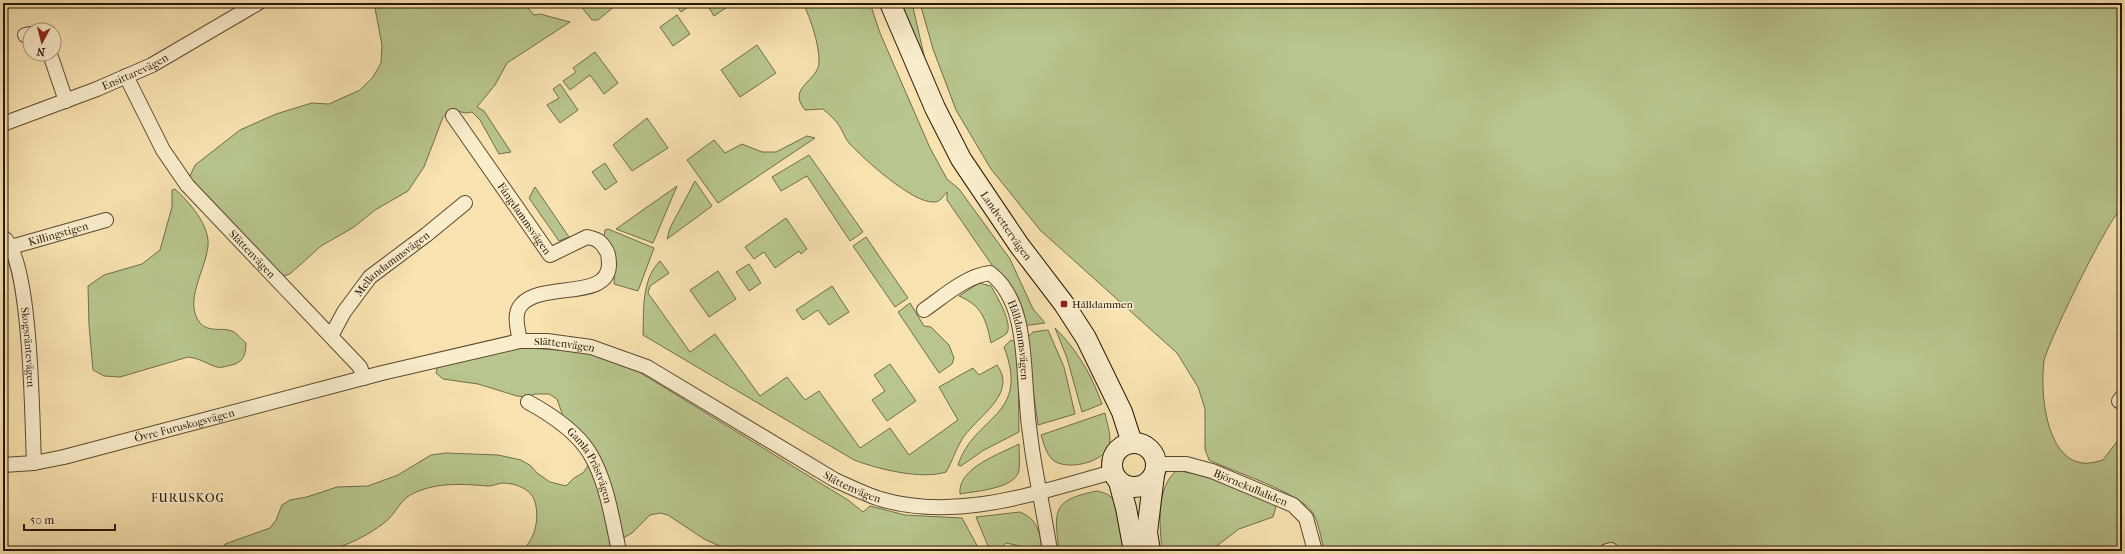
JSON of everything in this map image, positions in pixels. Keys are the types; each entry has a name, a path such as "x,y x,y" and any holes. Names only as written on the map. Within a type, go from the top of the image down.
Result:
{"street":[{"name":"Ensittarevägen","path":"3,124 66,101 126,76 181,49 258,3"},
{"name":"Landvettervägen","path":"890,3 935,108 961,159 1019,245 1064,304 1086,338 1122,412 1132,443"},
{"path":"53,62 66,101"},
{"name":"Slättenvägen","path":"126,76 163,150 187,184 360,367 364,378 520,340 547,341 591,347 647,367 835,480 881,499 921,506 947,508 984,504 1116,477"},
{"name":"Fångdammsvägen","path":"453,116 550,255 587,236 601,242 608,253 608,273 604,280 595,285 542,293 526,300 519,306 516,315 520,340"},
{"name":"Mellandammsvägen","path":"331,336 344,312 370,277 426,235 465,203"},
{"name":"Killingstigen","path":"7,242 106,220"},
{"name":"Skogsräntevägen","path":"7,242 26,302 34,463"},
{"name":"Hålldammsvägen","path":"924,310 974,277 990,272 999,280 1007,293 1020,328 1026,370 1030,436 1040,492"},
{"name":"Övre Furuskogsvägen","path":"3,465 34,463 364,378"},
{"name":"Gamla Prästvägen","path":"528,402 558,421 589,452 602,482 619,551"},
{"path":"1134,551 1126,508 1112,461 1115,454 1124,446 1132,443 1140,444 1148,448 1153,455 1155,469 1148,532 1150,551"},
{"name":"Björnekullaliden","path":"1155,469 1186,464 1212,471 1293,505 1306,518 1315,551"},
{"path":"1116,477 1129,487 1136,487 1147,483 1155,469"},
{"path":"1040,492 1050,551"}],"green space":[{"path":"374,3 524,3 534,15 540,14 570,22 507,63 495,85 477,107 484,111 511,152 499,154 480,120 472,112 466,113 457,111 448,113 443,117 424,167 408,191 375,210 354,227 321,246 290,274 283,276 189,178 195,165 240,130 276,114 312,103 329,104 360,90 373,77 381,63 382,45"},
{"path":"540,3 570,3 562,8"},
{"path":"583,3 614,3 616,5 598,20 592,20 580,5"},
{"path":"675,3 694,3 681,12"},
{"path":"706,3 728,3 730,5 714,16"},
{"path":"803,3 870,3 880,33 930,148 947,179 959,189 1010,259 1033,309 1045,323 1022,326 1003,281 947,200 947,192 935,202 924,200 913,195 876,169 856,150 848,141 836,122 823,109 805,110 800,102 799,95 805,84 818,69 819,55 814,32"},
{"path":"895,3 912,3 927,68"},
{"path":"920,3 2122,3 2122,208 2105,232 2056,331 2044,361 2043,388 2048,421 2053,436 2060,449 2070,458 2082,463 2092,463 2103,460 2119,439 2122,432 2122,551 1621,551 1619,546 1586,551 1324,551 1320,531 1315,517 1306,505 1281,490 1209,460 1205,449 1205,409 1198,387 1177,353 1040,230 991,169 956,110 933,49"},
{"path":"677,15 690,34 673,46 660,27"},
{"path":"757,45 776,73 740,97 721,70"},
{"path":"595,52 618,83 604,94 590,75 570,90 563,81 576,72 573,68"},
{"path":"560,84 578,110 560,123 547,105 559,98 553,89"},
{"path":"647,118 668,148 632,171 613,145"},
{"path":"807,136 815,138 718,203 687,160 714,140 725,153 742,144 762,152 776,152"},
{"path":"809,155 863,232 850,241 807,176 781,191 772,177"},
{"path":"605,163 617,182 605,190 592,172"},
{"path":"695,181 712,206 667,239 670,228"},
{"path":"677,186 653,243 616,229"},
{"path":"535,187 569,237 559,241 529,198"},
{"path":"175,189 198,214 206,230 208,238 206,255 195,295 195,315 200,323 207,328 228,330 238,335 246,343 244,356 236,364 222,367 217,367 188,357 120,377 104,376 93,370 89,325 88,286 104,275 142,264 160,250 172,207 172,190"},
{"path":"786,218 807,249 801,254 799,251 775,268 764,252 754,259 745,247"},
{"path":"608,229 654,248 638,291 614,284 615,263 603,244 605,230"},
{"path":"866,237 908,298 895,307 853,246"},
{"path":"660,261 669,273 650,286 648,293 690,352 715,334 760,396 787,377 805,400 819,391 860,448 890,428 909,455 958,420 939,387 973,368 979,375 997,365 1002,376 1002,386 999,396 992,406 967,432 946,472 924,475 912,474 887,470 854,460 643,335 645,296 649,277"},
{"path":"749,264 761,283 749,291 736,272"},
{"path":"718,271 736,299 709,317 690,290"},
{"path":"979,283 991,286 1000,302 1008,323 1007,333 991,343 982,314 973,304 959,296"},
{"path":"832,286 849,312 829,325 818,310 803,320 796,310"},
{"path":"910,303 924,326 931,327 949,345 954,358 952,364 939,373 898,312"},
{"path":"1055,328 1083,363 1102,404 1082,412 1067,358"},
{"path":"1048,330 1064,367 1075,414 1038,425 1026,339 1033,332"},
{"path":"1011,340 1015,342 1018,363 1019,432 984,450 961,466 958,465 966,448 1006,402 1010,388 1010,370 1004,347"},
{"path":"512,347 589,352 631,367 848,500 863,512 870,506 905,515 962,518 980,551 731,551 704,539 668,515 660,513 650,515 632,533 611,545 612,551 525,551 533,535 537,519 535,502 527,490 513,484 499,483 492,486 441,485 423,489 405,499 388,519 363,537 340,547 324,551 220,551 225,544 270,528 276,520 282,505 290,500 307,497 337,487 368,486 398,475 431,455 446,453 498,455 521,460 531,466 537,473 550,482 566,486 574,478 583,473 596,454 563,416 557,399 549,394 535,394 526,397 517,396 478,384 443,379 436,373 438,365"},
{"path":"890,364 916,401 887,421 872,400 885,391 874,375"},
{"path":"1105,413 1110,434 1110,442 1105,452 1100,457 1084,464 1075,465 1059,463 1051,458 1041,435"},
{"path":"1019,444 1019,470 1011,481 994,488 960,494 961,485 965,477 972,469 991,457"},
{"path":"1177,470 1220,480 1272,502 1276,507 1273,517 1239,529 1210,551 1162,551 1160,508 1162,497 1170,478"},
{"path":"1097,491 1107,494 1115,502 1125,551 1059,551 1056,526 1059,509 1071,498"},
{"path":"1020,512 1031,519 1037,527 1042,551 1025,551 1020,546 1006,543 1003,546 1004,551 990,551 976,517"}],"place":[{"name":"Hålldammen","path":"1064,304"}],"district":[{"name":"FURUSKOG","path":"188,498"}]}
